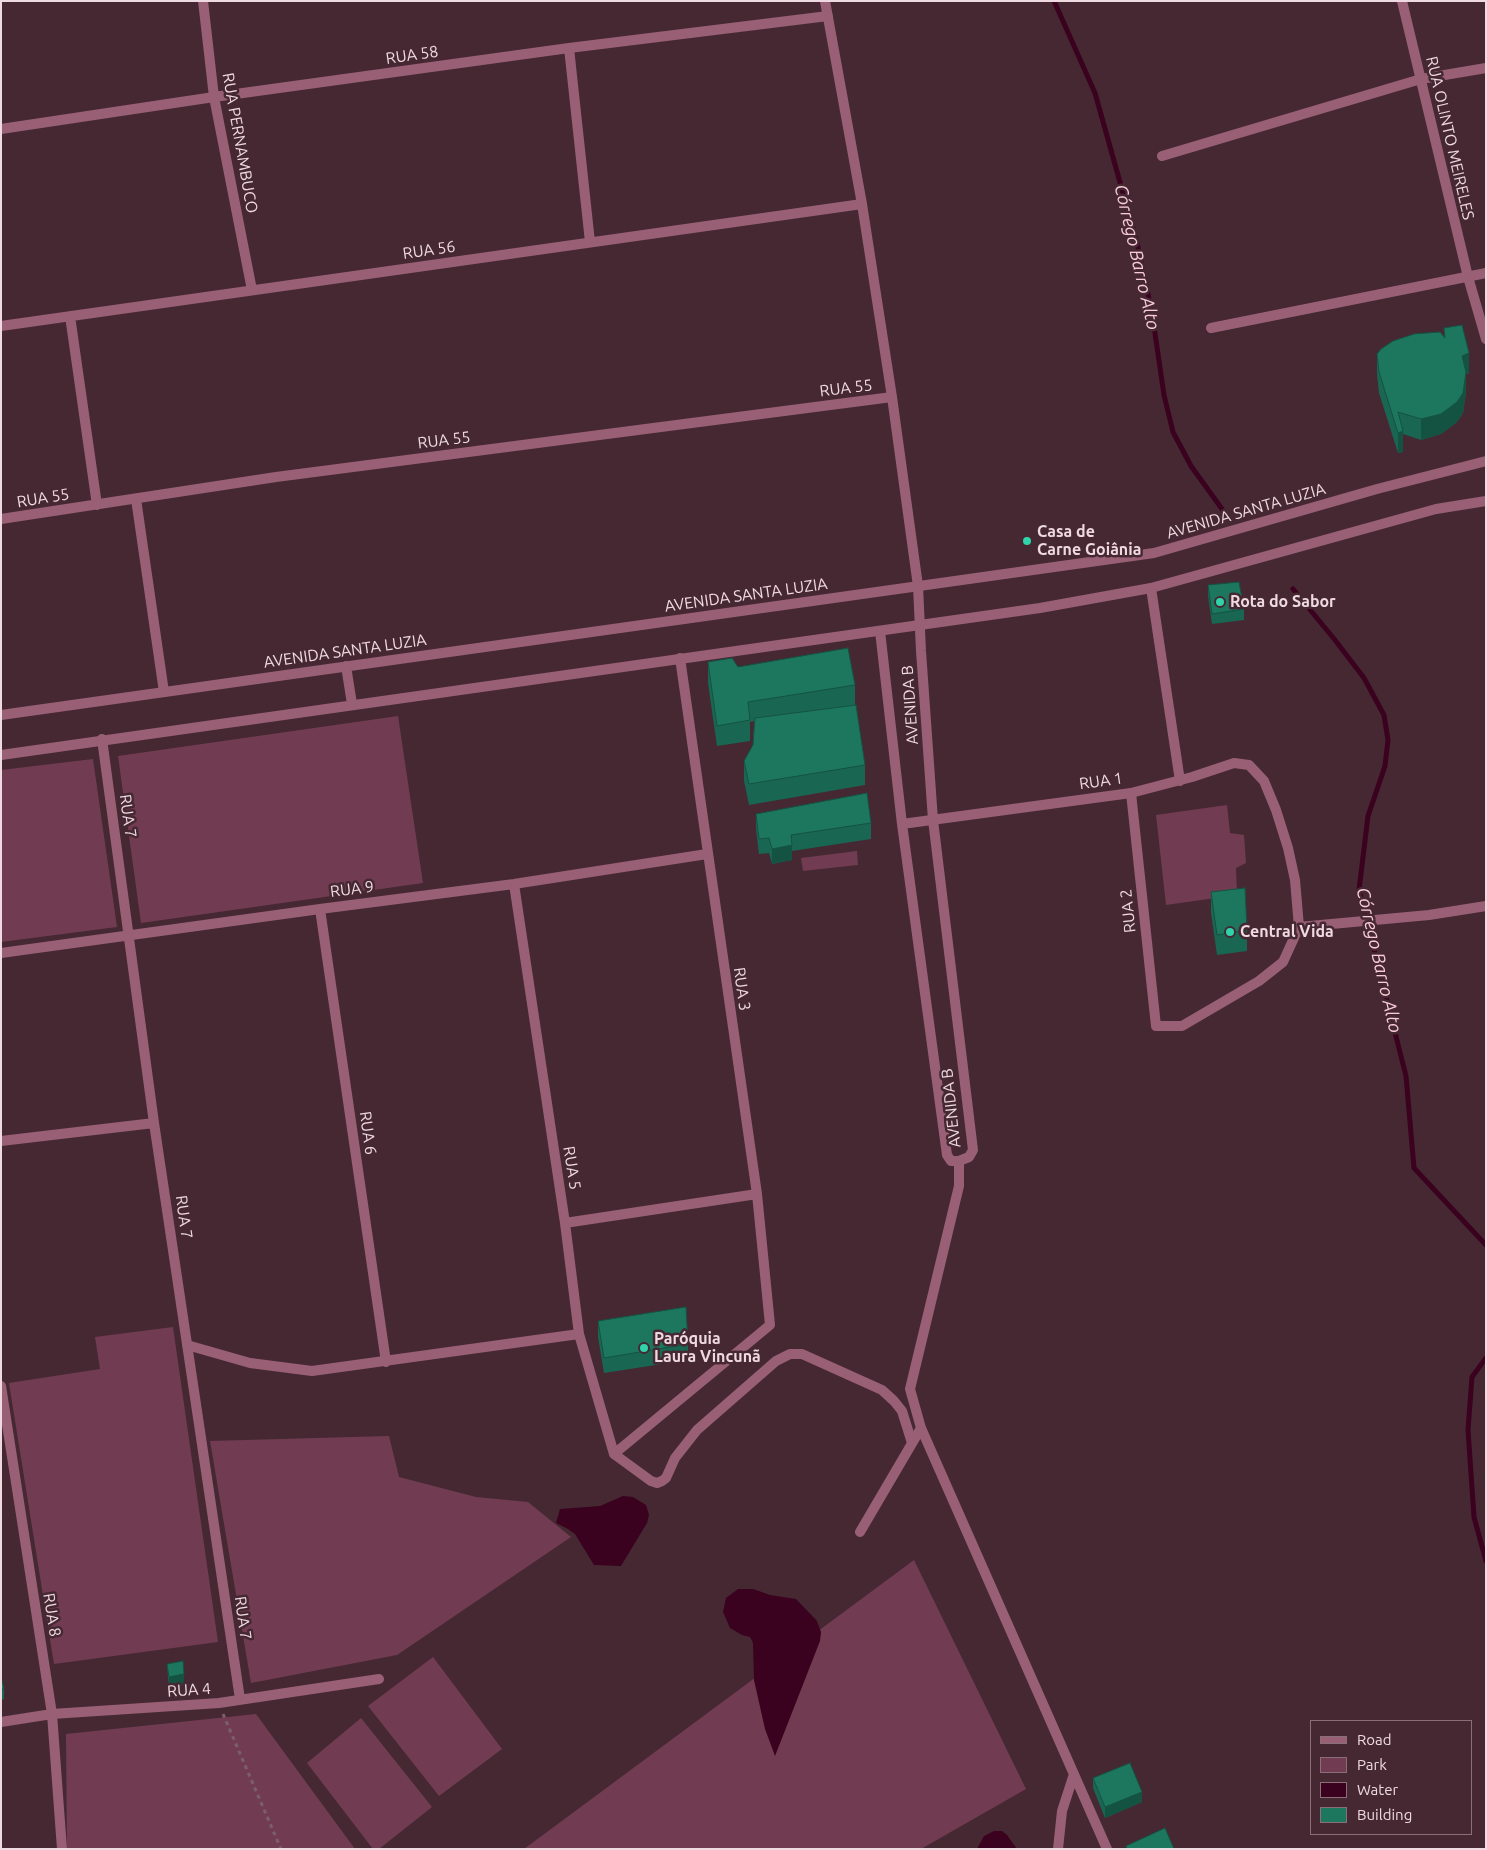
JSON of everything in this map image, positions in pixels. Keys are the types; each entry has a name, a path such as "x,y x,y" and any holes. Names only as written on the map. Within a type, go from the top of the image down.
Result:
{"street":[{"name":"RUA PERNAMBUCO","path":"203,1 214,97 252,290"},
{"name":"AVENIDA B","path":"825,1 862,204 892,397 918,586 932,820 973,1150 969,1158 959,1161 951,1161 947,1155 902,824 880,631"},
{"name":"RUA OLINTO MEIRELES","path":"1402,1 1468,276 1486,339"},
{"name":"RUA 58","path":"1,129 214,97 569,48 828,16"},
{"path":"569,48 590,242"},
{"path":"1162,156 1421,79 1486,68"},
{"name":"RUA 56","path":"1,326 862,204"},
{"path":"1211,328 1486,273"},
{"path":"70,316 97,504"},
{"name":"RUA 55","path":"1,519 276,477 892,397"},
{"name":"AVENIDA SANTA LUZIA","path":"1,715 1154,553 1377,489 1486,461"},
{"path":"136,498 164,692"},
{"path":"1,755 1040,608 1152,588 1436,509 1486,501"},
{"path":"1152,588 1180,781"},
{"name":"RUA 3","path":"614,1454 770,1325 756,1194 680,658"},
{"path":"346,666 352,704"},
{"name":"RUA 7","path":"102,740 154,1123 240,1699"},
{"name":"RUA 1","path":"902,824 1131,793 1180,781 1234,763 1249,765 1264,780 1288,848 1295,880 1299,927"},
{"name":"RUA 2","path":"1131,793 1156,1026 1182,1026 1259,982 1283,962 1299,927"},
{"name":"RUA 9","path":"1,953 129,934 514,884 707,854"},
{"name":"RUA 5","path":"514,884 565,1223 579,1334 614,1454"},
{"path":"1299,927 1429,915 1486,906"},
{"name":"RUA 6","path":"320,909 386,1362"},
{"path":"1,1141 154,1123"},
{"path":"959,1161 959,1186 910,1389 920,1428 1107,1849"},
{"path":"565,1223 756,1194"},
{"path":"187,1345 250,1363 312,1371 579,1334"},
{"path":"614,1454 651,1481 657,1483 662,1481 666,1478 675,1458 697,1430 776,1361 790,1354 802,1354 882,1390 902,1411 912,1443"},
{"name":"RUA 8","path":"1,1386 52,1714 62,1849"},
{"path":"860,1532 920,1428"},
{"name":"RUA 4","path":"1,1722 52,1714 219,1703 379,1679"},
{"path":"1058,1849 1062,1811 1074,1774"}],"path":[{"path":"219,1703 281,1849"}],"green space":[{"path":"398,716 423,883 141,923 118,756"},
{"path":"93,759 117,927 1,942 1,770"},
{"path":"1227,805 1230,833 1244,835 1246,863 1236,868 1237,895 1166,905 1156,815"},
{"path":"857,851 858,865 803,871 801,858"},
{"path":"173,1327 218,1642 54,1664 9,1383 100,1369 95,1337"},
{"path":"389,1436 399,1477 476,1497 528,1502 571,1537 397,1655 251,1683 210,1441"},
{"path":"914,1560 1026,1789 921,1849 524,1849"},
{"path":"433,1657 502,1749 439,1796 368,1706"},
{"path":"256,1714 355,1849 67,1849 66,1734"},
{"path":"361,1718 432,1807 379,1849 373,1849 307,1763"}],"water":[{"path":"623,1496 633,1497 646,1505 649,1515 647,1523 621,1566 594,1565 575,1534 556,1523 560,1509 600,1506"},
{"path":"738,1589 753,1589 770,1595 796,1599 817,1621 821,1632 820,1641 775,1756 765,1729 754,1680 753,1643 750,1637 730,1628 723,1612 726,1598"},
{"path":"994,1831 1002,1831 1017,1849 977,1849 984,1836"}],"building":[{"path":"1462,325 1469,353 1462,356 1466,372 1463,393 1457,402 1441,414 1421,419 1398,412 1403,431 1398,433 1379,372 1377,354 1393,341 1414,334 1440,332 1445,338 1444,328"},
{"path":"1239,582 1244,609 1212,614 1208,585"},
{"path":"848,648 855,685 748,702 750,720 717,726 708,662 732,658 738,667"},
{"path":"856,705 865,765 749,784 744,761 753,745 755,718"},
{"path":"867,793 871,823 791,835 792,845 772,849 769,838 759,839 756,814"},
{"path":"1245,888 1247,930 1217,935 1211,892"},
{"path":"686,1307 688,1344 604,1358 598,1321"},
{"path":"183,1661 184,1674 169,1677 167,1664"},
{"path":"1,1676 4,1689 1,1689"},
{"path":"1130,1763 1142,1792 1105,1807 1093,1778"},
{"path":"1165,1828 1174,1849 1127,1849 1126,1846"}],"waterway":[{"name":"Córrego Barro Alto","path":"1054,1 1095,93 1137,243 1152,313 1164,395 1173,432 1191,466 1222,509"},
{"name":"Córrego Barro Alto","path":"1293,589 1364,678 1384,715 1388,740 1385,766 1368,816 1359,890 1406,1076 1414,1168 1486,1245"},
{"name":"Córrego Barro Alto","path":"1486,1358 1472,1377 1468,1430 1474,1517 1486,1561"}],"place":[{"name":"Casa de Carne Goiânia","path":"1027,541"},
{"name":"Rota do Sabor","path":"1220,602"},
{"name":"Central Vida","path":"1230,932"},
{"name":"Paróquia Laura Vincunã","path":"644,1348"}]}
